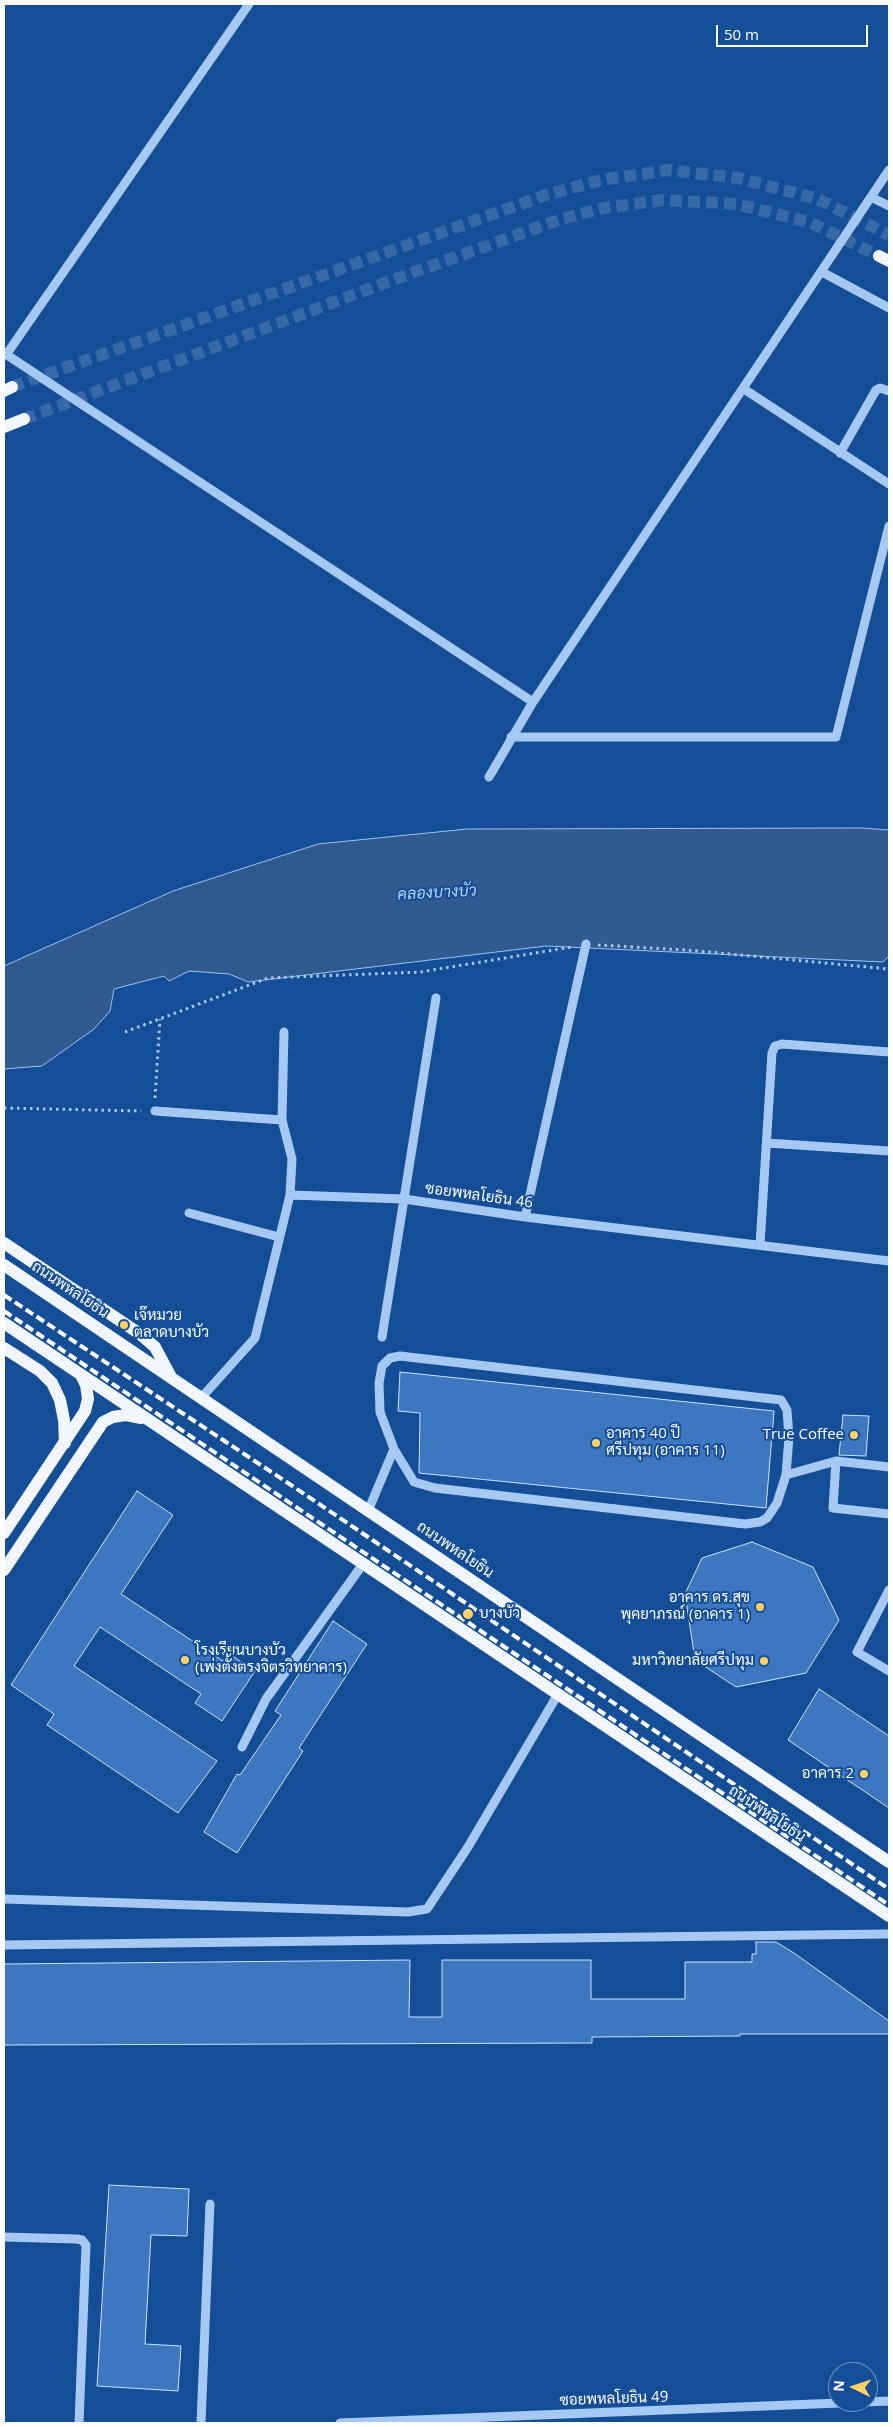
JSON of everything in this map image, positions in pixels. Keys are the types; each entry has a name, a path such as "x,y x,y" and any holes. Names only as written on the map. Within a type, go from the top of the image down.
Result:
{"main road":[{"path":"4,427 24,419"},
{"path":"4,1243 140,1334 155,1347 172,1378"},
{"name":"ถนนพหลโยธิน","path":"4,1265 889,1862"},
{"name":"ถนนพหลโยธิน","path":"4,1323 889,1916"},
{"path":"4,1348 40,1371 52,1383 60,1400 64,1420 65,1443"},
{"path":"4,1533 85,1411 88,1399 86,1385 80,1374"},
{"path":"4,1570 103,1422 113,1417 126,1415 148,1420"}],"street":[{"path":"249,4 5,354 533,702"},
{"path":"489,777 533,702 889,170"},
{"path":"871,197 889,206"},
{"path":"822,272 889,308"},
{"path":"840,453 876,390 880,388 889,392"},
{"path":"744,389 889,484"},
{"path":"511,737 836,737 889,526"},
{"path":"525,1217 586,944"},
{"path":"382,1337 436,998"},
{"path":"201,1398 254,1338 290,1195 292,1159 282,1120 284,1032"},
{"path":"760,1245 772,1053 775,1046 782,1044 889,1052"},
{"path":"154,1111 282,1120"},
{"path":"767,1143 889,1151"},
{"name":"ซอยพหลโยธิน 46","path":"290,1195 404,1200 525,1217 889,1261"},
{"path":"189,1213 279,1237"},
{"path":"400,1356 781,1400 787,1410 789,1424 786,1475 773,1511 760,1522 745,1524 436,1488 414,1482 394,1449 380,1412 379,1383 382,1366 390,1358 400,1356"},
{"path":"368,1511 394,1449"},
{"path":"786,1475 836,1461 889,1467"},
{"path":"836,1461 833,1508 889,1514"},
{"path":"242,1747 266,1699 363,1564"},
{"path":"889,1590 885,1605 857,1652 889,1671"},
{"path":"4,1899 408,1912 427,1909 468,1847 558,1694"},
{"path":"4,1945 889,1934"},
{"path":"201,2423 210,2204"},
{"path":"4,2237 82,2240 86,2244 79,2423"},
{"name":"ซอยพหลโยธิน 49","path":"340,2423 889,2402"}],"path":[{"path":"125,1032 268,978 420,972 586,944 687,950 889,969"},
{"path":"4,1108 154,1111 160,1019"}],"water":[{"name":"คลองบางบัว","path":"862,828 889,830 889,956 883,962 546,946 248,982 229,974 189,971 169,981 164,976 114,989 110,1011 94,1029 42,1066 4,1069 4,966 173,891 318,844 467,829"}],"building":[{"name":"อาคาร 40 ปี ศรีปทุม (อาคาร 11)","path":"400,1372 774,1411 766,1508 419,1473 420,1413 398,1411"},
{"name":"True Coffee","path":"843,1415 869,1416 866,1456 839,1455"},
{"path":"137,1491 173,1515 121,1594 223,1661 228,1653 255,1671 222,1721 195,1703 201,1694 100,1627 74,1666 217,1761 178,1813 47,1725 54,1714 11,1685"},
{"name":"อาคาร ดร.สุข พุคยาภรณ์ (อาคาร 1)","path":"752,1542 813,1567 839,1620 806,1673 736,1687 695,1660 685,1594 702,1558"},
{"path":"333,1621 367,1644 299,1748 303,1751 237,1853 204,1832 237,1774 240,1775 281,1715 275,1711"},
{"name":"อาคาร 2","path":"819,1689 889,1736 889,1808 788,1740"},
{"path":"756,1942 776,1942 794,1953 889,2021 889,2034 740,2034 740,2036 592,2037 592,2043 4,2045 4,1964 410,1960 409,2017 442,2017 442,1960 591,1960 591,1999 685,1999 685,1962 752,1962 752,1954 756,1954"},
{"path":"109,2185 189,2189 187,2236 151,2235 145,2344 181,2346 178,2391 97,2386"}],"tunnel":[{"path":"12,387 546,195 601,180 669,170 738,178 818,199 889,235"},
{"path":"24,419 390,281 561,219 604,208 663,200 736,204 809,222 879,256"}],"railway":[{"path":"4,1295 291,1485 889,1889"},
{"path":"4,1311 889,1905"}],"place":[{"name":"เจ๊หมวย ตลาดบางบัว","path":"124,1325"},
{"name":"True Coffee","path":"854,1435"},
{"name":"อาคาร 40 ปี ศรีปทุม (อาคาร 11)","path":"596,1443"},
{"name":"อาคาร ดร.สุข พุคยาภรณ์ (อาคาร 1)","path":"760,1607"},
{"name":"บางบัว","path":"468,1614"},
{"name":"โรงเรียนบางบัว (เพ่งตั้งตรงจิตรวิทยาคาร)","path":"185,1660"},
{"name":"มหาวิทยาลัยศรีปทุม","path":"764,1661"},
{"name":"อาคาร 2","path":"864,1774"}]}
